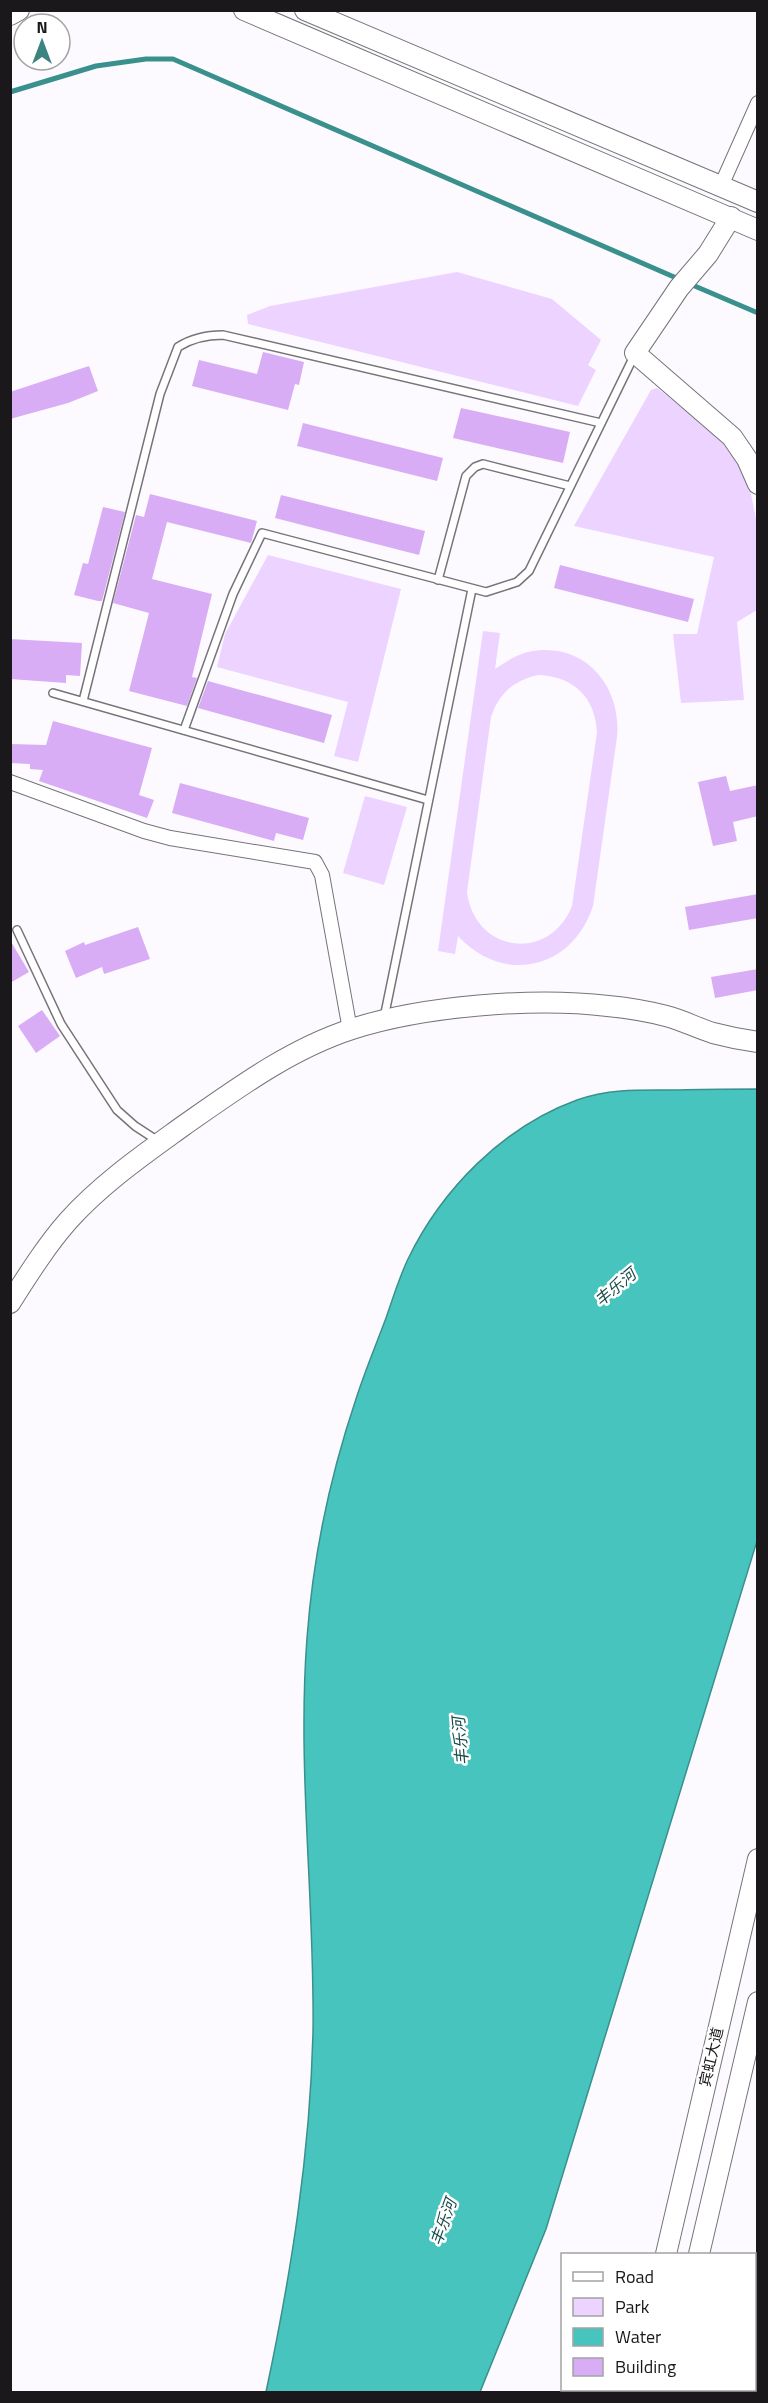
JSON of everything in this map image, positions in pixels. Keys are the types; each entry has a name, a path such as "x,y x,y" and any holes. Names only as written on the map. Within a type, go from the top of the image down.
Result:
{"main road":[{"path":"10,15 19,10"},
{"path":"244,10 758,230"},
{"path":"305,10 758,202"},
{"path":"731,217 708,254 679,288 635,353 732,437 747,459 758,484"},
{"path":"10,1303 47,1247 106,1184 160,1143 274,1065 350,1030 383,1020 460,1008 530,1004 590,1004 638,1010 668,1017 714,1033 758,1042"},
{"name":"宾虹大道","path":"666,2253 758,1859"},
{"path":"699,2253 758,2002"}],"street":[{"path":"721,186 758,103"},
{"path":"10,782 144,831 170,838 315,862 322,875 350,1030"}],"lane":[{"path":"83,701 160,394 178,347 184,343 202,336 223,335 601,423"},
{"path":"184,730 233,594 262,533 472,589 486,592 509,586 529,571 635,353"},
{"path":"438,580 466,476 475,467 483,464 570,486"},
{"path":"383,1020 472,589"},
{"path":"53,693 428,800"},
{"path":"17,930 61,1024 117,1110 160,1143"}],"green space":[{"path":"457,272 552,299 601,340 588,365 596,370 578,406 248,324 247,315 270,306"},
{"path":"657,388 727,443 748,479 757,524 757,610 737,622 744,700 681,703 673,634 697,634 714,557 574,526 651,390"},
{"path":"268,555 401,589 358,762 334,756 348,702 217,667 225,634"},
{"path":"483,631 500,633 495,669 528,652 548,650 566,653 582,660 606,684 617,718 617,737 593,906 583,928 569,945 553,957 534,963 515,965 495,961 476,951 458,936 455,954 438,951","holes":["539,675 572,685 587,699 592,709 597,732 572,906 561,924 547,936 531,943 514,943 498,938 484,928 473,912 467,892 491,717 503,694 515,684"]},
{"path":"365,796 407,807 384,885 343,873"}],"water":[{"name":"丰乐河","path":"757,1089 757,1541 546,2229 480,2392 266,2392 298,2214 311,2079 312,1934 304,1737 304,1687 310,1608 318,1547 338,1457 359,1389 399,1281 422,1233 438,1208 457,1185 500,1144 524,1126 550,1112 577,1100 602,1093 640,1090"}],"building":[{"path":"263,352 304,362 299,385 295,384 288,410 192,386 199,360 257,374"},
{"path":"89,366 98,391 68,403 10,419 10,392"},
{"path":"461,408 570,432 563,463 453,438"},
{"path":"303,423 443,458 437,481 297,446"},
{"path":"150,494 257,521 251,543 167,522 152,579 212,594 192,677 197,678 187,706 129,691 149,613 113,603 136,515 144,517"},
{"path":"281,495 425,531 419,555 275,518"},
{"path":"103,507 125,512 102,601 98,601 74,595 83,563 88,564"},
{"path":"560,565 694,599 688,622 554,588"},
{"path":"10,639 82,643 80,676 66,675 66,683 10,679"},
{"path":"208,681 332,715 324,743 198,708"},
{"path":"53,721 152,748 139,795 154,800 147,818 39,781 43,770 30,769 30,764 10,763 10,744 46,745"},
{"path":"726,776 730,791 758,785 758,816 733,822 737,841 713,846 698,782"},
{"path":"180,783 309,818 303,840 276,833 274,841 172,813"},
{"path":"758,894 758,918 689,930 685,907"},
{"path":"138,927 150,959 104,974 102,967 76,978 65,951 84,942 85,945"},
{"path":"10,940 29,972 10,983"},
{"path":"758,969 758,990 715,998 711,977"},
{"path":"42,1010 60,1036 36,1053 18,1026"}],"waterway":[{"path":"10,92 96,66 146,59 173,59 681,280"},
{"path":"690,284 758,313"}]}
